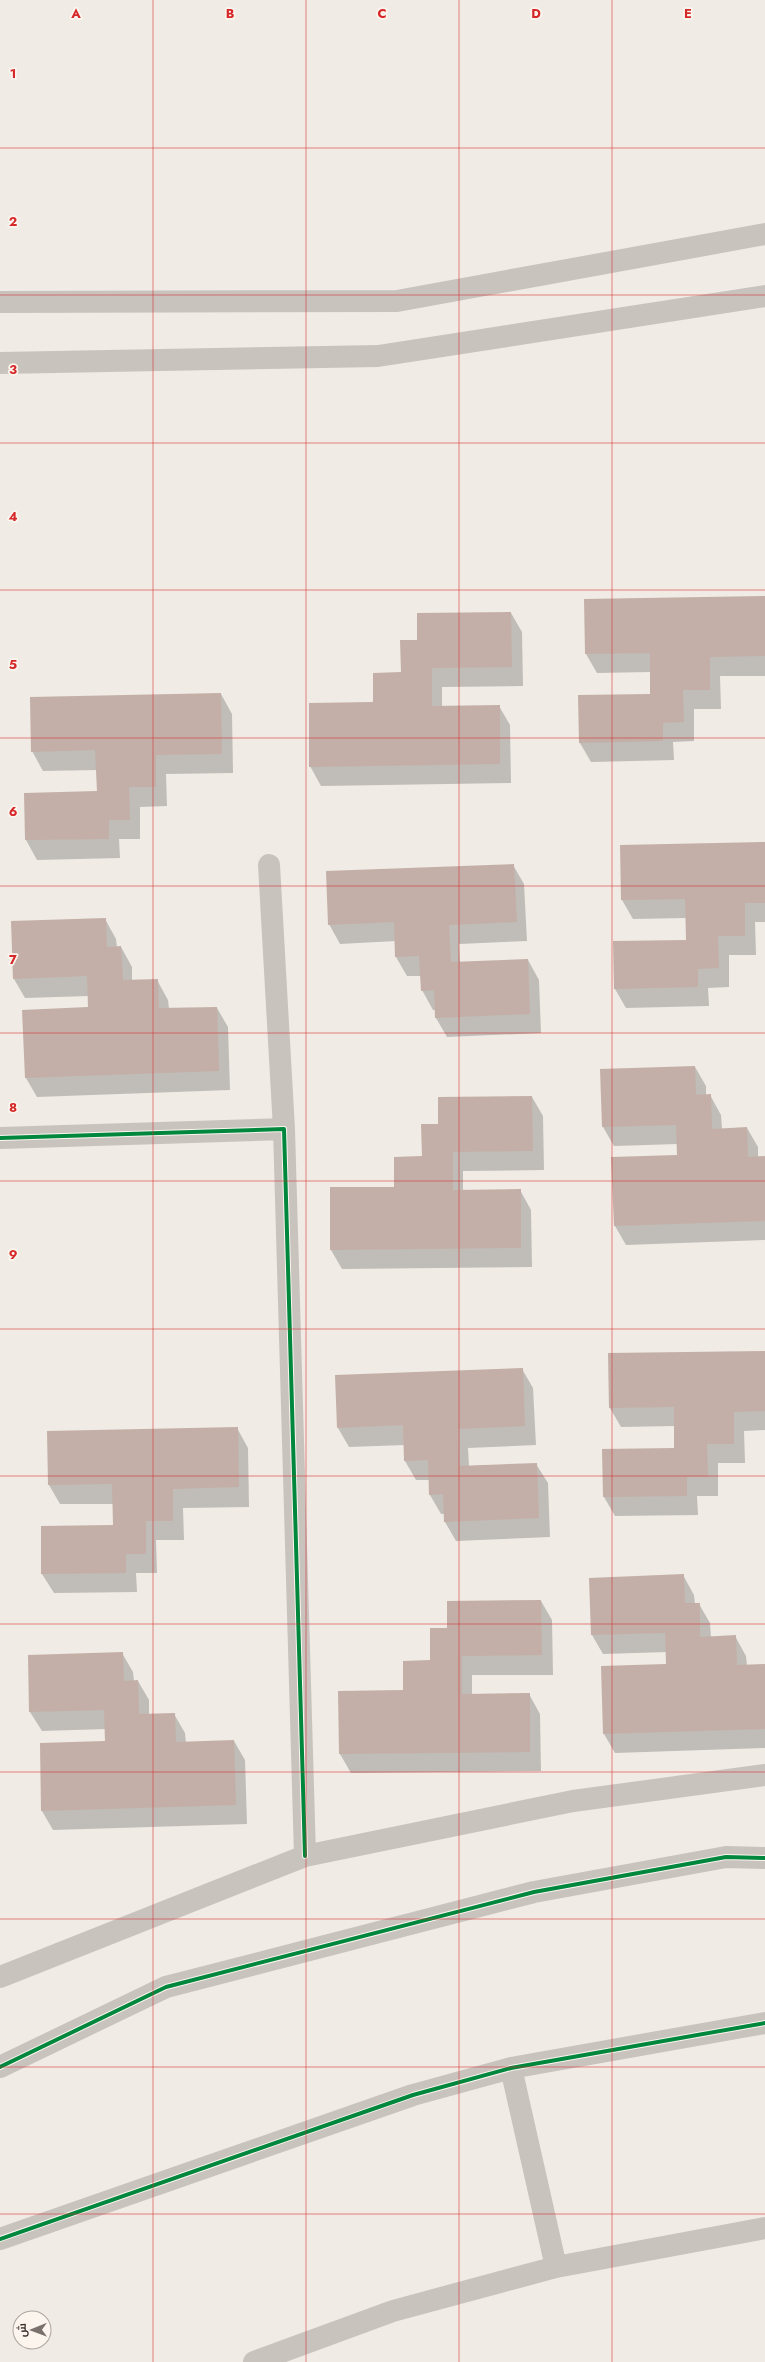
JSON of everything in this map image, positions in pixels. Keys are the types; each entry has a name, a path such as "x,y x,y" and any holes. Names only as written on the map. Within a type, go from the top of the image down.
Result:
{"street":[{"path":"0,302 397,301 765,234"},
{"path":"0,363 378,356 765,296"},
{"path":"269,865 284,1129 305,1856"},
{"path":"0,1138 284,1129"},
{"path":"0,1977 305,1856 573,1801 765,1775"},
{"path":"0,2067 166,1987 534,1892 726,1857 765,1858"},
{"path":"0,2239 413,2095 511,2068 765,2023"},
{"path":"511,2068 556,2267"},
{"path":"254,2362 393,2311 556,2267 765,2228"}],"building":[{"path":"765,596 765,656 710,657 710,690 683,690 684,722 663,723 663,741 579,743 578,695 650,694 650,653 585,654 584,599"},
{"path":"511,612 512,667 432,668 432,706 500,705 500,764 309,767 309,703 373,702 373,673 401,672 400,640 417,640 417,613"},
{"path":"221,693 222,754 156,755 156,787 129,787 130,820 109,820 109,839 25,840 24,793 97,791 95,750 31,752 30,697"},
{"path":"765,842 765,903 745,903 745,936 718,936 719,968 698,969 698,987 614,989 613,941 686,940 685,899 621,900 620,845"},
{"path":"514,864 517,922 449,925 451,962 528,959 530,1014 435,1018 434,990 421,991 419,956 395,957 394,922 328,925 326,871"},
{"path":"106,918 107,947 121,946 123,980 158,979 159,1008 217,1007 219,1071 25,1078 22,1010 88,1007 87,976 13,979 11,921"},
{"path":"695,1066 696,1095 711,1094 712,1129 747,1127 748,1157 765,1156 765,1221 614,1226 611,1157 677,1155 676,1125 602,1127 600,1069"},
{"path":"532,1096 533,1151 453,1152 453,1190 521,1189 521,1248 330,1250 330,1187 394,1187 394,1157 422,1156 421,1124 438,1124 438,1097"},
{"path":"765,1351 765,1411 734,1412 734,1444 707,1444 708,1477 687,1477 687,1496 603,1497 602,1449 674,1448 674,1407 609,1408 608,1353"},
{"path":"523,1368 525,1426 458,1429 459,1466 537,1463 539,1518 444,1522 443,1494 429,1495 428,1460 404,1461 403,1425 337,1428 335,1375"},
{"path":"238,1427 239,1487 173,1489 173,1521 146,1521 146,1554 126,1554 126,1573 41,1574 41,1526 113,1525 112,1484 48,1485 47,1431"},
{"path":"684,1574 685,1603 700,1603 700,1637 736,1635 737,1665 765,1664 765,1729 603,1734 601,1666 666,1664 665,1633 591,1635 589,1578"},
{"path":"541,1600 542,1655 462,1656 462,1694 530,1693 530,1752 339,1754 338,1691 403,1690 403,1661 430,1660 430,1628 447,1628 447,1601"},
{"path":"123,1652 124,1681 138,1680 139,1714 175,1713 176,1742 234,1740 236,1805 41,1811 40,1743 105,1741 104,1710 29,1712 28,1655"}],"cycle path":[{"path":"0,1138 284,1129 305,1856"},
{"path":"0,2067 166,1987 534,1892 726,1857 765,1858"},
{"path":"0,2239 413,2095 511,2068 765,2023"}]}
